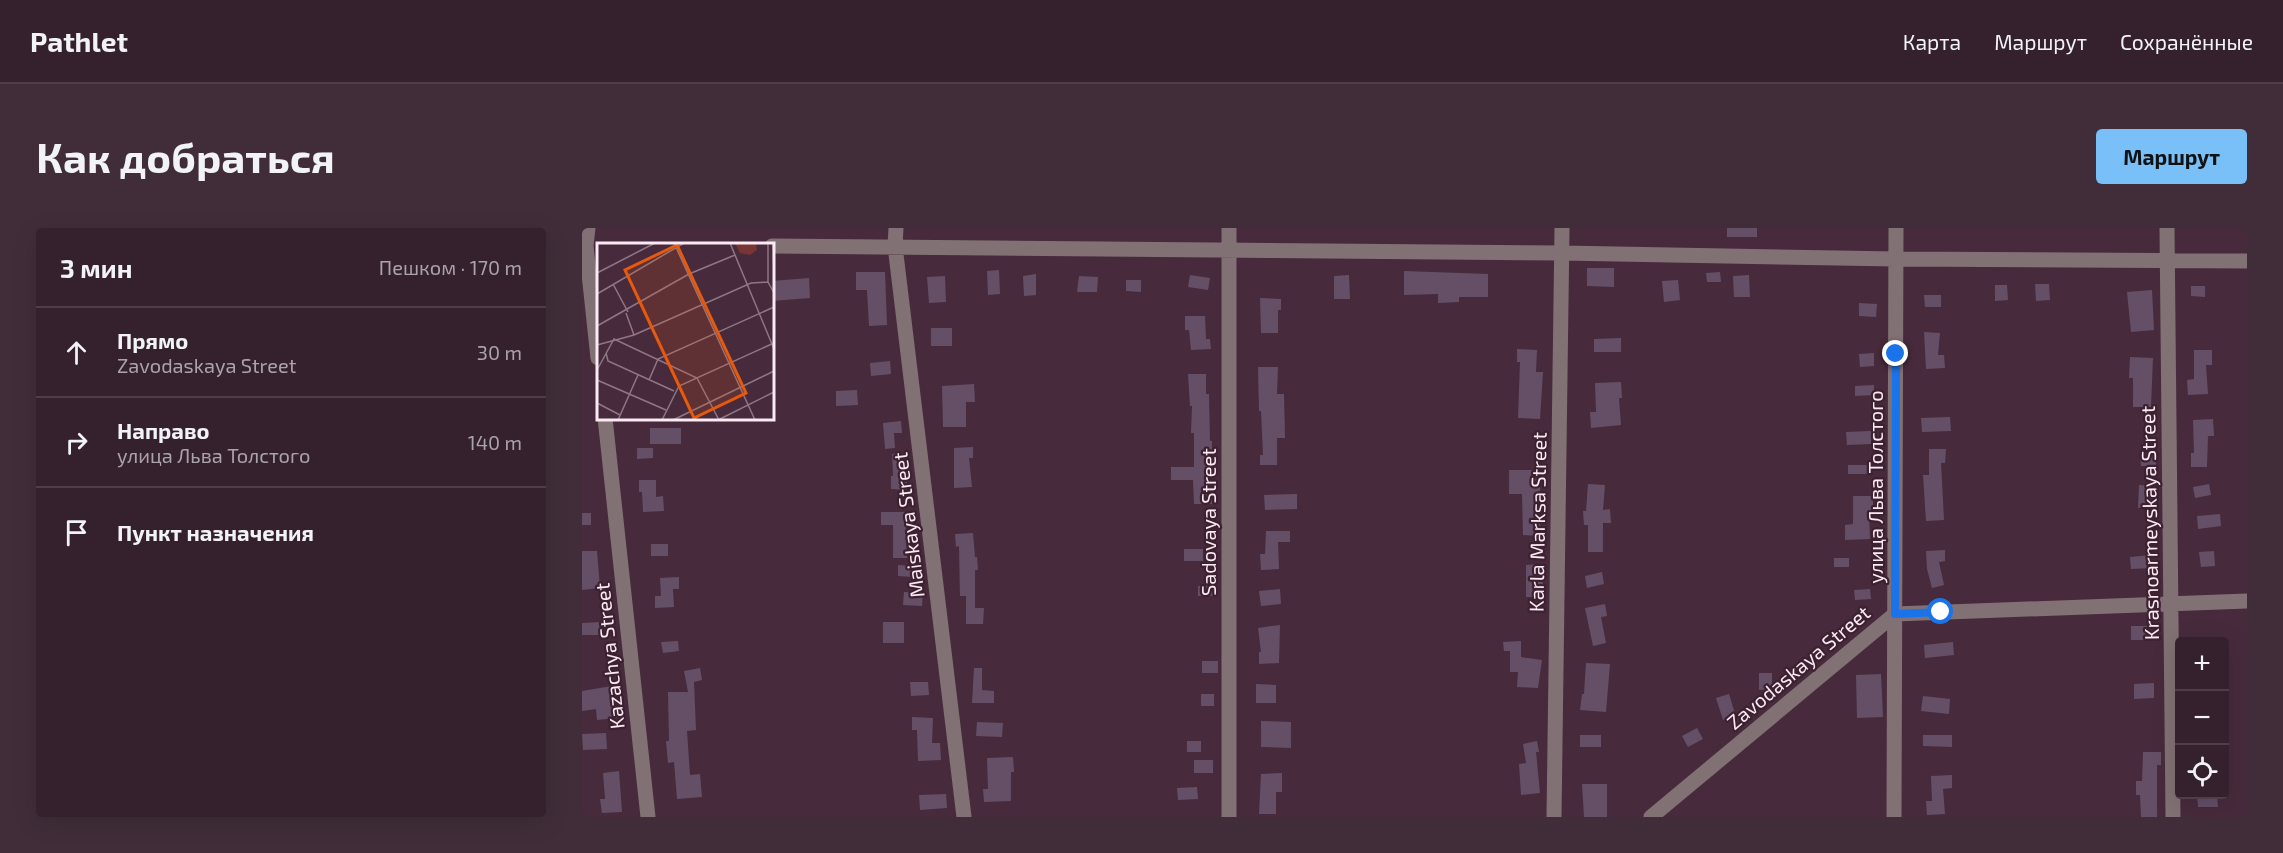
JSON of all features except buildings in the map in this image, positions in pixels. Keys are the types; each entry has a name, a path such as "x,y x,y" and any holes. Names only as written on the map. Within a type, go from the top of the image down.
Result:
{"street":[{"path":"588,228 597,346"},
{"name":"Maiskaya Street","path":"896,228 895,246 964,817"},
{"name":"Sadovaya Street","path":"1229,817 1230,228"},
{"name":"Karla Marksa Street","path":"1554,817 1562,228"},
{"name":"улица Льва Толстого","path":"1894,817 1896,228"},
{"name":"Krasnoarmeyskaya Street","path":"2167,228 2173,817"},
{"path":"774,246 2247,261"},
{"name":"Kazachya Street","path":"605,420 648,817"},
{"name":"Zavodaskaya Street","path":"1651,817 1895,614 2247,601"}],"route":[{"path":"1896,354 1895,614 1941,612"}]}
